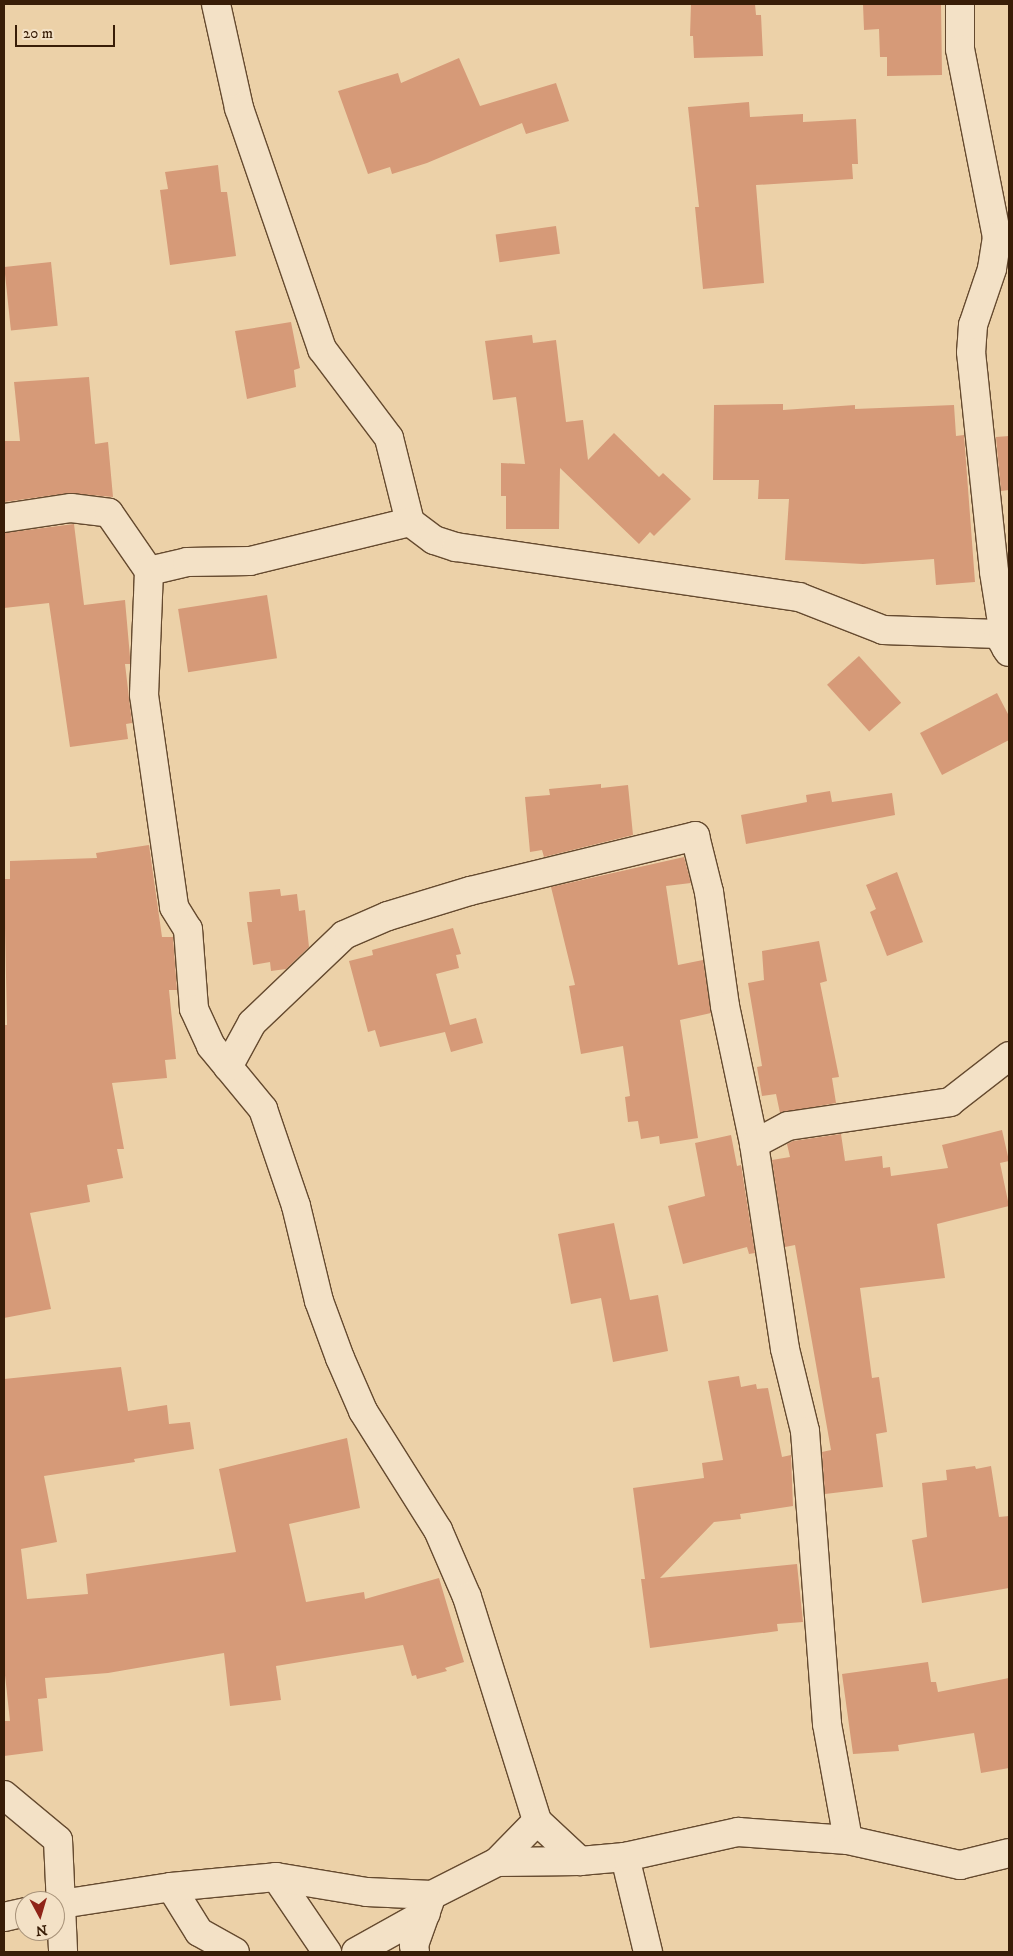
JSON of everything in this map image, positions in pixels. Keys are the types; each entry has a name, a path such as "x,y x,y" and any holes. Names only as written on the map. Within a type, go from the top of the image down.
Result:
{"street":[{"path":"216,4 239,108 322,349 389,438 410,522 434,540 456,547 799,597 884,630 998,634 1008,650"},
{"path":"960,4 960,50 1003,234 973,325 971,352 994,572 1008,650"},
{"path":"4,518 70,508 109,514 149,571 144,695 174,907 188,929 194,1009 211,1046 263,1109 296,1206 319,1301 363,1411 438,1530 467,1597 538,1821 580,1862"},
{"path":"149,571 187,562 250,561 410,522"},
{"path":"228,1068 252,1023 344,935 388,916 470,890 695,836 709,892 725,1006 754,1144 785,1349 805,1431 827,1724 848,1840"},
{"path":"754,1144 788,1126 950,1102 1009,1056"},
{"path":"4,1795 58,1840 57,1891"},
{"path":"356,1952 498,1862 538,1821"},
{"path":"498,1862 580,1862 625,1857 738,1832 848,1840 960,1865 1009,1853"},
{"path":"625,1857 648,1952"},
{"path":"65,1904 171,1887 276,1877 429,1904"},
{"path":"276,1877 327,1952"},
{"path":"171,1887 199,1932 235,1952"},
{"path":"415,1952 429,1904"}],"building":[{"path":"691,4 755,4 756,15 761,15 763,56 694,58 693,36 690,36"},
{"path":"863,4 941,4 942,75 887,76 887,57 880,57 879,29 864,30"},
{"path":"459,58 480,106 556,83 569,121 526,134 522,123 427,163 392,174 390,167 368,174 338,91 398,73 401,83"},
{"path":"749,102 750,117 803,114 803,122 856,119 858,164 852,164 853,179 756,185 764,283 703,289 695,207 699,207 688,107"},
{"path":"218,165 221,192 227,192 236,256 170,265 160,190 168,189 165,172"},
{"path":"556,226 560,254 499,262 496,234"},
{"path":"51,262 58,326 11,331 4,267"},
{"path":"291,322 300,368 294,370 296,387 247,399 235,331"},
{"path":"532,335 533,343 556,340 566,422 583,420 588,460 614,433 659,477 663,473 691,499 654,536 650,532 639,544 560,468 559,529 506,529 506,496 501,496 501,463 525,464 516,397 493,400 485,341"},
{"path":"89,377 95,444 108,442 113,497 69,493 4,502 4,441 20,441 14,382"},
{"path":"783,404 783,410 855,405 855,409 954,405 956,436 964,435 975,582 936,585 934,559 863,564 785,560 789,499 758,499 759,480 713,480 714,405"},
{"path":"1009,436 1009,490 1001,491 996,437"},
{"path":"74,524 84,605 125,600 130,664 125,664 132,723 126,724 128,739 70,747 49,603 4,608 4,533"},
{"path":"267,595 277,658 188,672 178,609"},
{"path":"859,656 901,703 869,732 827,685"},
{"path":"997,693 1009,716 1009,740 942,775 920,733"},
{"path":"601,784 601,788 628,785 633,835 544,857 542,850 530,852 525,797 550,795 549,789"},
{"path":"830,791 832,802 892,793 895,815 746,844 741,815 807,802 806,795"},
{"path":"149,845 162,937 173,937 177,990 169,990 176,1059 165,1060 167,1078 112,1083 124,1149 117,1149 123,1178 87,1185 90,1202 30,1213 51,1309 4,1318 4,1025 7,1025 4,879 10,879 10,861 97,858 96,853"},
{"path":"684,857 691,883 666,886 678,965 703,960 711,1013 680,1020 698,1138 660,1144 659,1136 641,1139 638,1121 628,1122 625,1097 630,1096 623,1046 581,1054 569,986 575,985 551,887"},
{"path":"897,872 923,942 887,956 870,912 876,909 866,885"},
{"path":"280,889 281,896 297,894 299,911 305,910 309,947 286,969 271,971 270,962 253,965 247,922 252,922 249,892"},
{"path":"453,928 461,954 456,955 459,968 436,974 450,1025 476,1018 483,1043 451,1052 445,1032 380,1047 375,1030 368,1032 349,961 373,955 372,950"},
{"path":"819,941 827,981 820,983 839,1077 832,1078 836,1103 780,1113 776,1094 762,1096 757,1067 762,1066 748,983 764,980 762,951"},
{"path":"1002,1130 1009,1161 1000,1163 1009,1206 937,1224 945,1278 860,1288 872,1378 879,1377 887,1432 876,1434 883,1487 825,1494 822,1452 831,1450 795,1245 785,1247 772,1160 790,1157 787,1144 793,1141 841,1134 845,1161 882,1156 883,1168 890,1167 891,1176 948,1168 942,1145"},
{"path":"731,1135 737,1166 741,1165 755,1253 749,1254 747,1247 683,1264 668,1206 705,1196 695,1143"},
{"path":"614,1223 630,1300 658,1295 668,1351 613,1362 601,1298 571,1304 558,1234"},
{"path":"121,1367 128,1411 167,1405 169,1424 190,1422 194,1449 134,1459 135,1462 44,1476 57,1542 21,1549 27,1599 88,1594 86,1574 236,1552 219,1469 347,1438 360,1508 289,1524 306,1602 364,1592 365,1599 439,1578 464,1662 445,1668 447,1671 417,1679 416,1675 412,1676 403,1645 276,1666 281,1700 230,1706 224,1653 108,1673 45,1678 47,1698 38,1699 43,1751 4,1756 4,1721 10,1721 4,1666 4,1379"},
{"path":"739,1376 741,1387 756,1384 757,1389 768,1388 782,1457 791,1455 793,1506 740,1514 741,1519 714,1522 660,1578 797,1564 803,1622 777,1624 778,1631 650,1648 641,1579 645,1579 633,1488 704,1478 702,1463 723,1460 708,1381"},
{"path":"975,1466 976,1469 991,1466 999,1517 1009,1516 1009,1588 922,1603 912,1540 927,1537 922,1483 947,1480 946,1470"},
{"path":"928,1662 931,1682 936,1682 938,1692 1009,1678 1009,1768 981,1773 974,1733 898,1745 899,1751 853,1754 842,1674"}]}
